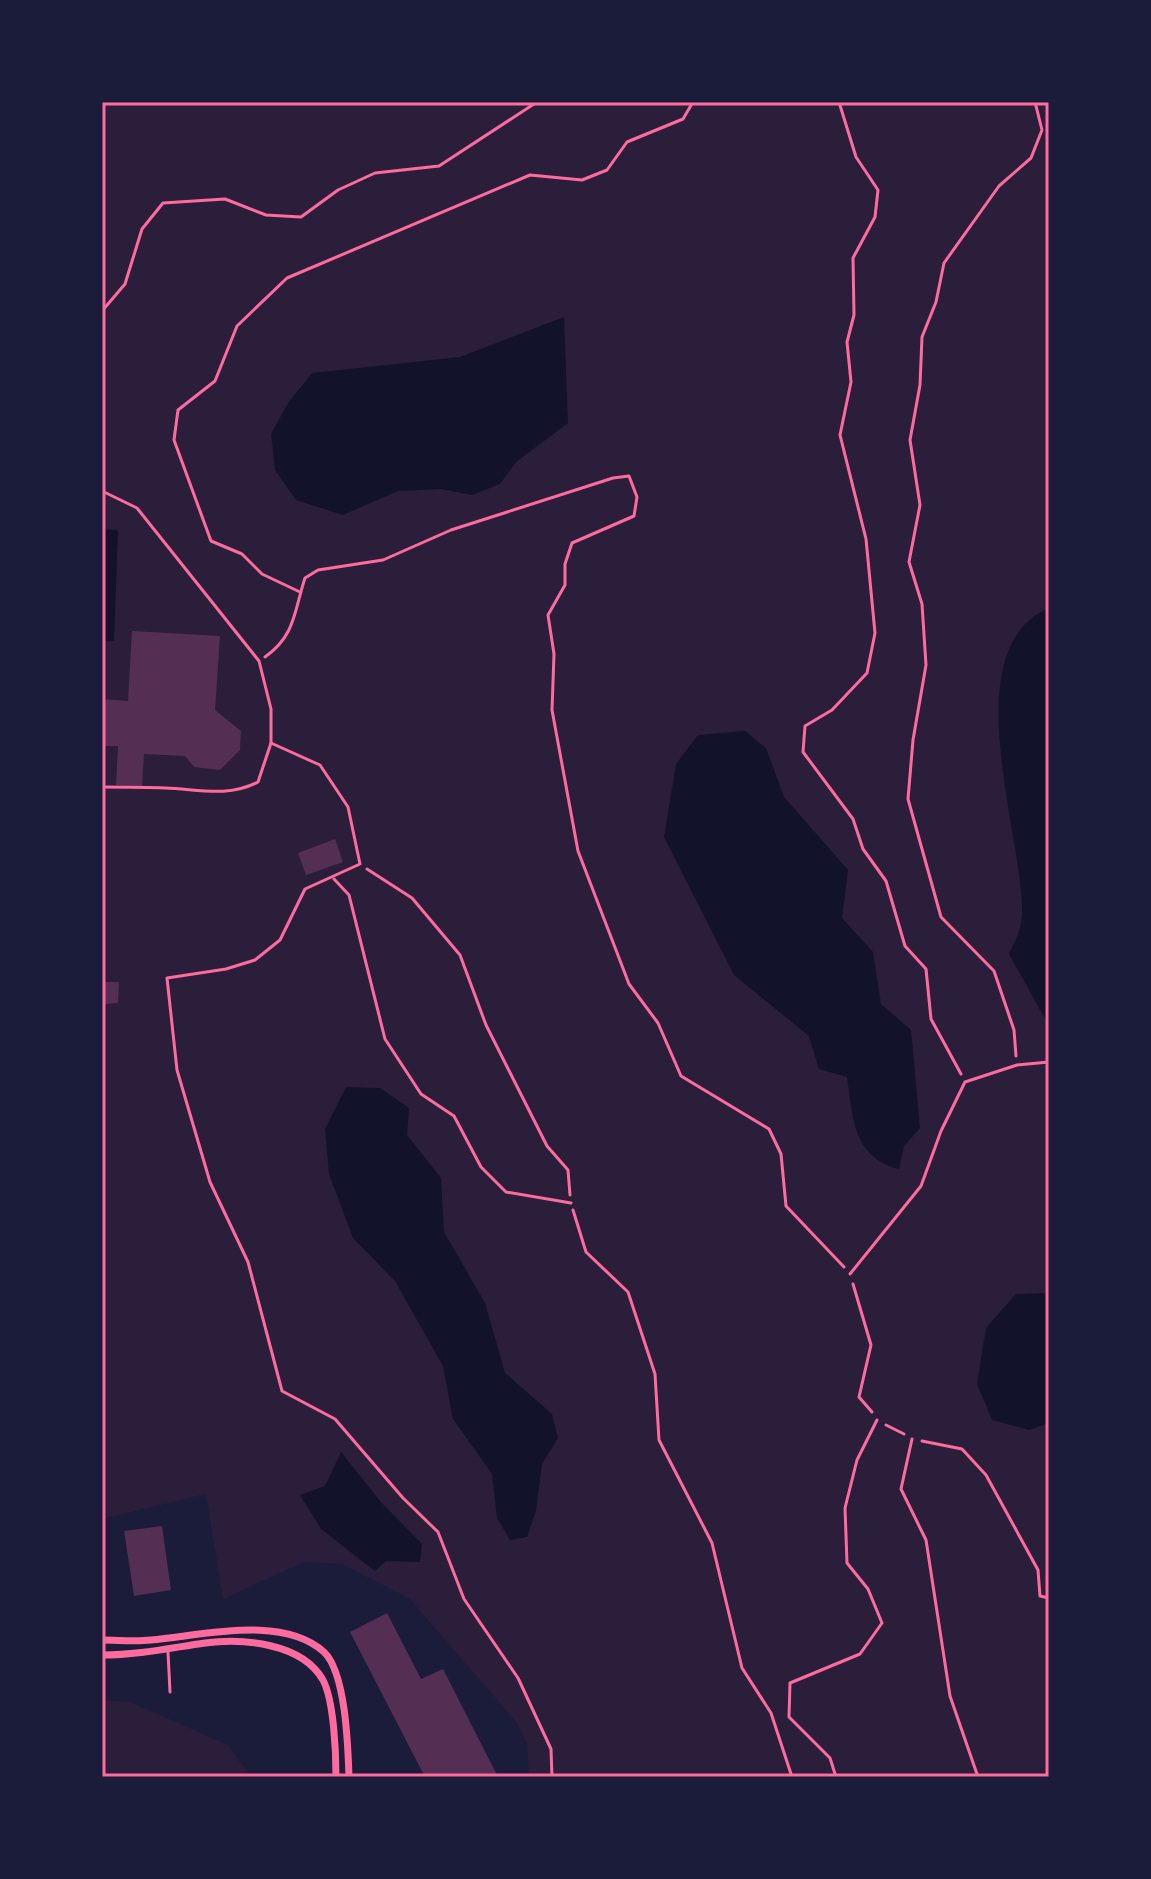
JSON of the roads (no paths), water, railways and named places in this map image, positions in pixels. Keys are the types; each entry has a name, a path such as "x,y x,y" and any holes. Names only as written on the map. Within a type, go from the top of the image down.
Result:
{"street":[{"path":"102,1640 149,1641 226,1630 264,1632 303,1639 326,1654 338,1679 349,1777"},
{"path":"102,1655 141,1655 208,1643 268,1645 289,1651 316,1671 324,1682 336,1752 336,1777"}],"lane":[{"path":"102,491 137,508 259,661 271,709 271,743 258,782 227,792 102,787"},
{"path":"271,743 320,765 348,807 360,864 334,879 305,889 280,940 255,960 226,969 167,978 177,1070 210,1182 248,1262 282,1391 335,1419 403,1498 438,1532 464,1599 518,1678 551,1749 552,1777"},
{"path":"334,879 349,895 385,1039 421,1094 454,1116 481,1167 506,1192 571,1203"},
{"path":"850,1274 921,1186 941,1131 965,1082 1017,1065 1049,1062"},
{"path":"836,1777 830,1758 789,1717 790,1683 860,1654 882,1623 868,1589 847,1563 845,1508 857,1460 877,1420"},
{"path":"912,1439 901,1489 926,1540 950,1696 978,1777"},
{"path":"168,1650 170,1692"}]}
